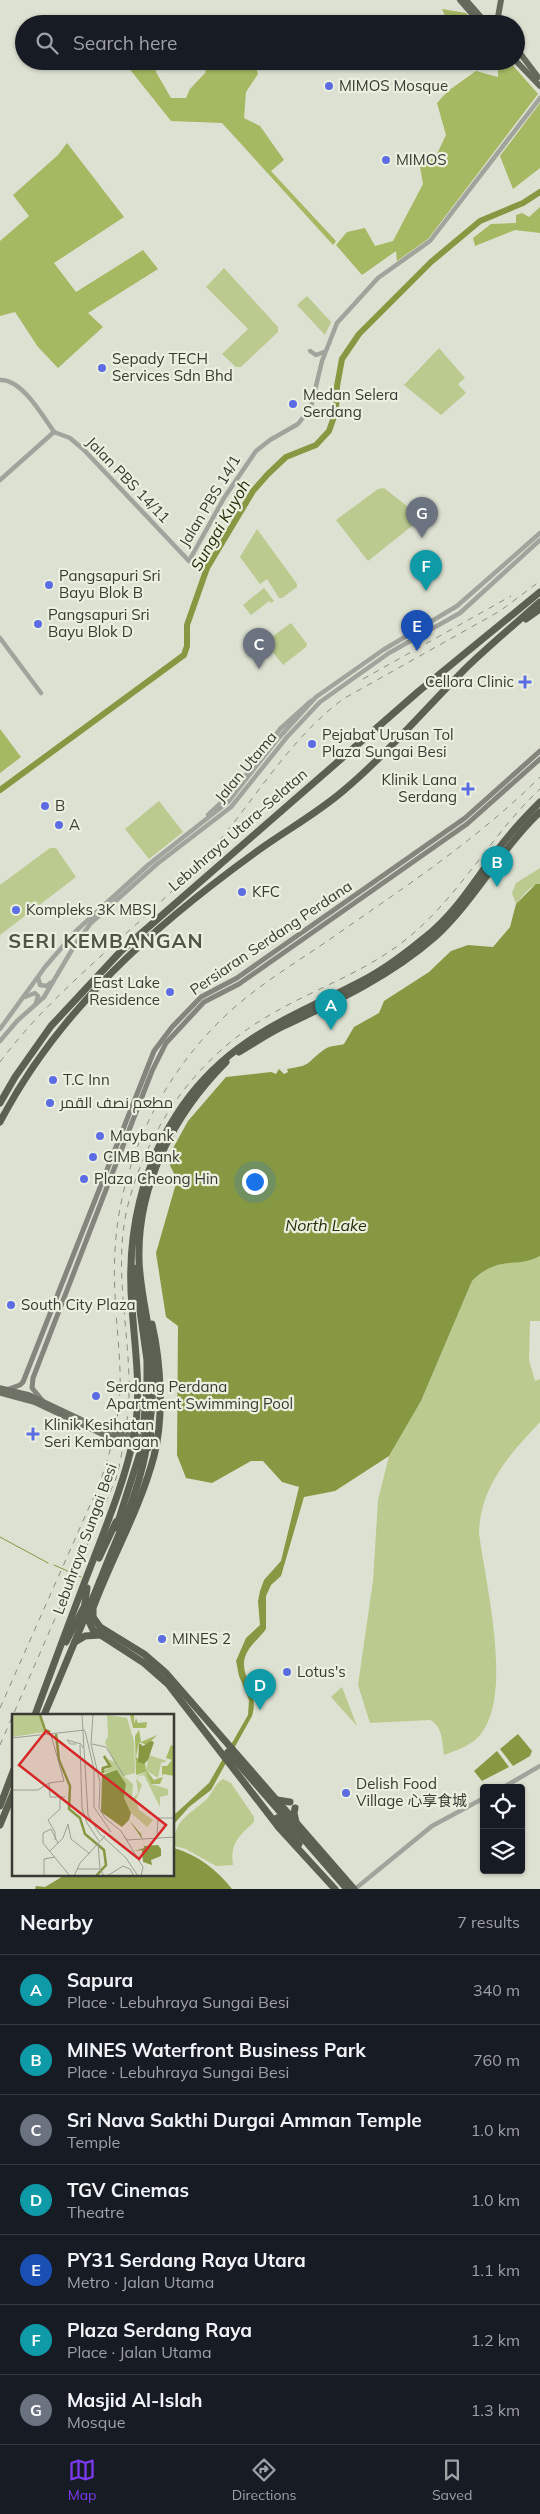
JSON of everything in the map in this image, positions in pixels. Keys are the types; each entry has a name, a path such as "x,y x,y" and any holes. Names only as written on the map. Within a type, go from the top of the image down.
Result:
{"highway":[{"path":"460,0 475,15"},
{"path":"466,0 477,15"},
{"path":"499,15 501,0"},
{"path":"525,62 539,83"},
{"path":"525,66 539,83"},
{"path":"525,70 539,83"},
{"name":"Lebuhraya Utara–Selatan","path":"0,1103 15,1077 51,1026 114,958 433,679 540,592"},
{"path":"515,624 540,602"},
{"path":"515,624 528,619 540,609"},
{"name":"Lebuhraya Utara–Selatan","path":"0,1122 33,1065 55,1034 86,998 124,959 227,874 344,790 386,751 468,666 515,624"},
{"name":"Lebuhraya Sungai Besi","path":"35,1714 122,1484 134,1434 139,1380 132,1309 131,1259 139,1201 152,1160 166,1131 198,1085 216,1065 250,1039 275,1023 370,976 434,931 456,906 508,836 540,802"},
{"name":"Lebuhraya Sungai Besi","path":"44,1714 110,1556 140,1476 150,1426 152,1355 140,1278 140,1235 148,1194 169,1137 202,1088 238,1052 288,1024 378,979 424,947 455,917 511,842 540,812"},
{"path":"131,1259 134,1267 146,1347 147,1390 143,1430 147,1435 152,1435 158,1429"},
{"path":"145,1308 149,1314 155,1336 159,1378 158,1429 155,1454 141,1496 93,1611 98,1625 144,1654 161,1668 355,1889"},
{"path":"138,1456 130,1438 137,1432 144,1421"},
{"path":"142,1437 149,1441 155,1454"},
{"path":"48,1681 86,1603 120,1518 138,1456 142,1450 147,1448 155,1454"},
{"path":"122,1484 121,1498 84,1596 83,1605 86,1618 97,1634 144,1663 168,1684 286,1829 340,1889"},
{"path":"99,1558 120,1518"},
{"path":"110,1556 125,1534"},
{"path":"100,1594 96,1610 99,1620 147,1652 166,1669 186,1693 214,1736"},
{"path":"40,1714 68,1648 80,1638 100,1635 122,1645 158,1670 347,1889"},
{"path":"68,1658 81,1641 95,1638 146,1669 187,1708"},
{"path":"234,1767 290,1840 335,1889"},
{"path":"0,1806 2,1796 12,1779"},
{"path":"0,1825 12,1796"},
{"path":"265,1803 272,1805 275,1801 273,1796"},
{"path":"273,1796 281,1802 293,1805 297,1824"},
{"path":"286,1829 287,1822 297,1824"}],"main road":[{"name":"Persiaran Serdang Perdana","path":"47,1403 38,1396 32,1385 52,1308 147,1070 161,1041 201,997 237,978 472,813 540,751"},
{"name":"Persiaran Serdang Perdana","path":"2,1390 20,1385 23,1382 40,1338 47,1332 62,1304 152,1071 166,1043 204,1002 235,987 476,817 540,759"},
{"path":"371,885 375,890"},
{"path":"68,1270 76,1268"},
{"path":"52,1308 62,1304"},
{"path":"2,1390 29,1395 95,1429"},
{"path":"2,1390 95,1429 130,1438 142,1444 144,1441 142,1437"}],"street":[{"name":"Jalan PBS 14/1","path":"189,561 219,505 256,451 275,437 298,424 311,407 322,361 337,323 367,289 387,271 415,254 430,241 509,137 540,100"},
{"path":"310,351 320,355 325,352"},
{"path":"0,380 8,380 17,384 54,432 0,480"},
{"name":"Jalan PBS 14/11","path":"54,432 70,438 189,561"},
{"name":"Jalan Utama","path":"0,1029 62,946 88,918 148,865 228,802 276,741 316,698 383,650 457,606 540,533"},
{"name":"Jalan Utama","path":"0,1042 16,1021 44,998 76,943 92,923 157,864 231,807 287,737 320,702 389,653 460,613 540,540"},
{"path":"0,639 41,693"},
{"path":"38,977 38,982 44,986 56,976"},
{"path":"0,1024 22,994 38,977"},
{"path":"20,1001 35,993 38,996 35,1005"},
{"path":"509,1784 540,1766"},
{"path":"355,1889 424,1831 480,1800"}],"shaded area":[{"path":"442,9 466,13 468,15 445,15"},
{"path":"130,70 156,70 171,98 186,98 190,89 206,72 205,70 257,70 258,74 246,92 244,118 260,126 284,160 271,171 336,241 333,245 222,123 171,121"},
{"path":"498,70 517,70 538,94 428,239 397,261 396,251 362,275 336,245 347,232 365,228 375,246 393,241 423,184 420,167 436,156 446,135 437,103 448,91 476,71 498,77"},
{"path":"540,103 540,168 513,189 500,156"},
{"path":"67,143 124,217 54,263 76,292 143,250 158,269 88,313 103,327 58,368 38,347 15,312 0,316 0,241 29,216 13,195 58,155"},
{"path":"540,207 540,233 515,230 475,246 473,238 491,224 516,223 516,215 522,213 529,217"},
{"path":"224,268 278,327 278,332 241,367 236,367 222,354 248,329 206,287"},
{"path":"307,296 331,322 325,335 297,305"},
{"path":"439,348 465,378 458,384 466,393 441,415 404,385"},
{"path":"384,488 422,518 368,561 336,520 378,489"},
{"path":"257,529 297,584 297,587 282,598 279,598 267,579 260,584 240,557"},
{"path":"264,588 274,601 271,603 269,601 251,615 243,605"},
{"path":"291,623 307,644 306,647 283,665 265,642"},
{"path":"0,729 21,757 0,773"},
{"path":"159,801 183,832 149,859 125,829"},
{"name":"Kompleks 3K MBSJ","path":"50,848 56,848 76,877 0,935 0,885"},
{"path":"540,868 540,884 529,889 516,904 512,893 516,883"},
{"path":"540,1256 540,1321 530,1321 529,1360 535,1381 540,1379 540,1422 508,1459 491,1486 485,1500 479,1533 494,1637 495,1693 490,1717 480,1735 468,1745 444,1755 440,1731 430,1720 370,1723 358,1685 373,1581 378,1500 389,1456 421,1401 472,1281 482,1272 499,1264 530,1260"},
{"path":"342,1687 357,1726 331,1697"},
{"path":"223,1779 231,1783 254,1817 254,1822 234,1845 233,1865 216,1866 186,1849 175,1846 176,1830 179,1824 206,1800"}],"water":[{"name":"North Lake","path":"536,884 540,884 540,1256 522,1262 499,1264 482,1272 472,1281 421,1401 389,1456 335,1491 304,1497 281,1576 271,1585 266,1596 266,1629 245,1657 245,1671 252,1692 254,1708 252,1716 211,1790 189,1807 175,1823 175,1814 209,1783 248,1715 249,1700 239,1676 236,1661 246,1638 260,1625 258,1601 260,1591 264,1580 281,1561 299,1487 282,1482 263,1461 251,1461 212,1483 186,1478 177,1455 178,1326 166,1317 156,1253 177,1180 167,1159 188,1121 226,1077 271,1072 276,1074 279,1069 284,1074 288,1072 287,1069 306,1065 327,1048 344,1044 354,1027 379,1013 384,1001 429,972 451,951 468,945 493,947 510,927 516,904"},
{"path":"518,1734 532,1751 530,1756 513,1766 500,1749"},
{"path":"497,1751 509,1767 482,1781 474,1771"},
{"path":"175,1848 206,1864 232,1889 35,1889 36,1886 45,1887 63,1876 175,1876"}],"waterway":[{"name":"Sungai Kuyoh","path":"0,790 184,655 187,646 187,625 207,568 253,491 268,474 286,457 316,445 329,431 336,411 337,386 342,359 359,334 431,262 480,221 523,203 540,192"},
{"path":"0,1537 48,1563"},
{"path":"54,1565 81,1577"}],"railway":[{"path":"0,1062 22,1035 70,985 196,867 215,846 283,758 321,717 343,699 500,611 540,581"},
{"path":"363,679 511,596"},
{"path":"0,1708 99,1485 110,1450 118,1413 120,1388 114,1280 118,1223 126,1182 133,1159 152,1114 164,1093 191,1053 207,1034 236,1006 274,977 464,844 540,777"},
{"path":"13,1714 117,1476 129,1404 122,1273 123,1230 136,1179 147,1151 161,1124 197,1074 242,1033 286,1006 376,960 409,937 460,884 506,825 540,789"},
{"path":"0,1745 12,1717"}],"place":[{"name":"MIMOS Mosque","path":"329,86"},
{"name":"MIMOS","path":"386,160"},
{"name":"Sepady TECH Services Sdn Bhd","path":"102,368"},
{"name":"Medan Selera Serdang","path":"293,404"},
{"name":"Masjid Al-Islah","path":"422,538"},
{"name":"Pangsapuri Sri Bayu Blok B","path":"49,585"},
{"name":"Plaza Serdang Raya","path":"426,591"},
{"name":"Pangsapuri Sri Bayu Blok D","path":"38,624"},
{"name":"PY31 Serdang Raya Utara","path":"417,651"},
{"name":"Sri Nava Sakthi Durgai Amman Temple","path":"259,669"},
{"name":"Cellora Clinic","path":"525,682"},
{"name":"Pejabat Urusan Tol Plaza Sungai Besi","path":"312,744"},
{"name":"Klinik Lana Serdang","path":"468,789"},
{"name":"B","path":"45,806"},
{"name":"A","path":"59,825"},
{"name":"MINES Waterfront Business Park","path":"497,887"},
{"name":"KFC","path":"242,892"},
{"name":"Kompleks 3K MBSJ","path":"16,910"},
{"name":"East Lake Residence","path":"170,992"},
{"name":"Sapura","path":"331,1030"},
{"name":"T.C Inn","path":"53,1080"},
{"name":"مطعم نصف القمر","path":"50,1103"},
{"name":"Maybank","path":"100,1136"},
{"name":"CIMB Bank","path":"93,1157"},
{"name":"Plaza Cheong Hin","path":"84,1179"},
{"name":"South City Plaza","path":"11,1305"},
{"name":"Serdang Perdana Apartment Swimming Pool","path":"96,1396"},
{"name":"Klinik Kesihatan Seri Kembangan","path":"33,1434"},
{"name":"MINES 2","path":"162,1639"},
{"name":"Lotus's","path":"287,1672"},
{"name":"TGV Cinemas","path":"260,1710"},
{"name":"Delish Food Village 心享食城","path":"346,1793"}],"district":[{"name":"SERI KEMBANGAN","path":"106,941"}]}
